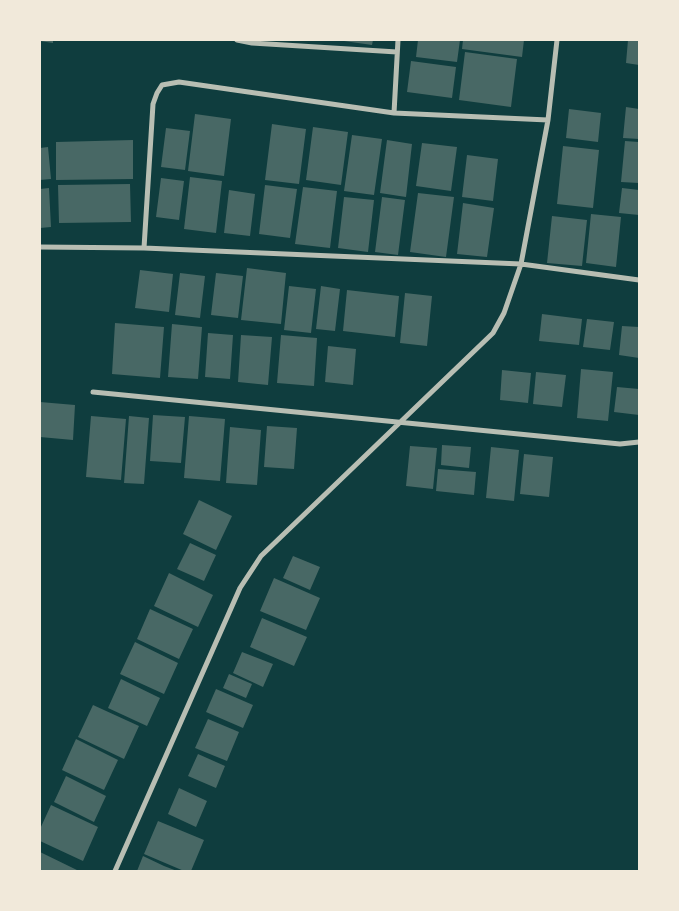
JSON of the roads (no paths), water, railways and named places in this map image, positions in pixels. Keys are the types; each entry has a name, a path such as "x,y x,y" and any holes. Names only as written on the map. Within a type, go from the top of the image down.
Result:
{"street":[{"path":"238,40 397,52"},
{"path":"394,113 398,40"},
{"path":"115,871 240,588 261,556 294,522 493,333 504,312 521,264 548,120 557,40"},
{"path":"144,248 153,104 162,85 179,82 394,113 548,120"},
{"path":"40,247 144,248 521,264 639,280"},
{"path":"93,392 620,444 639,442"}]}
